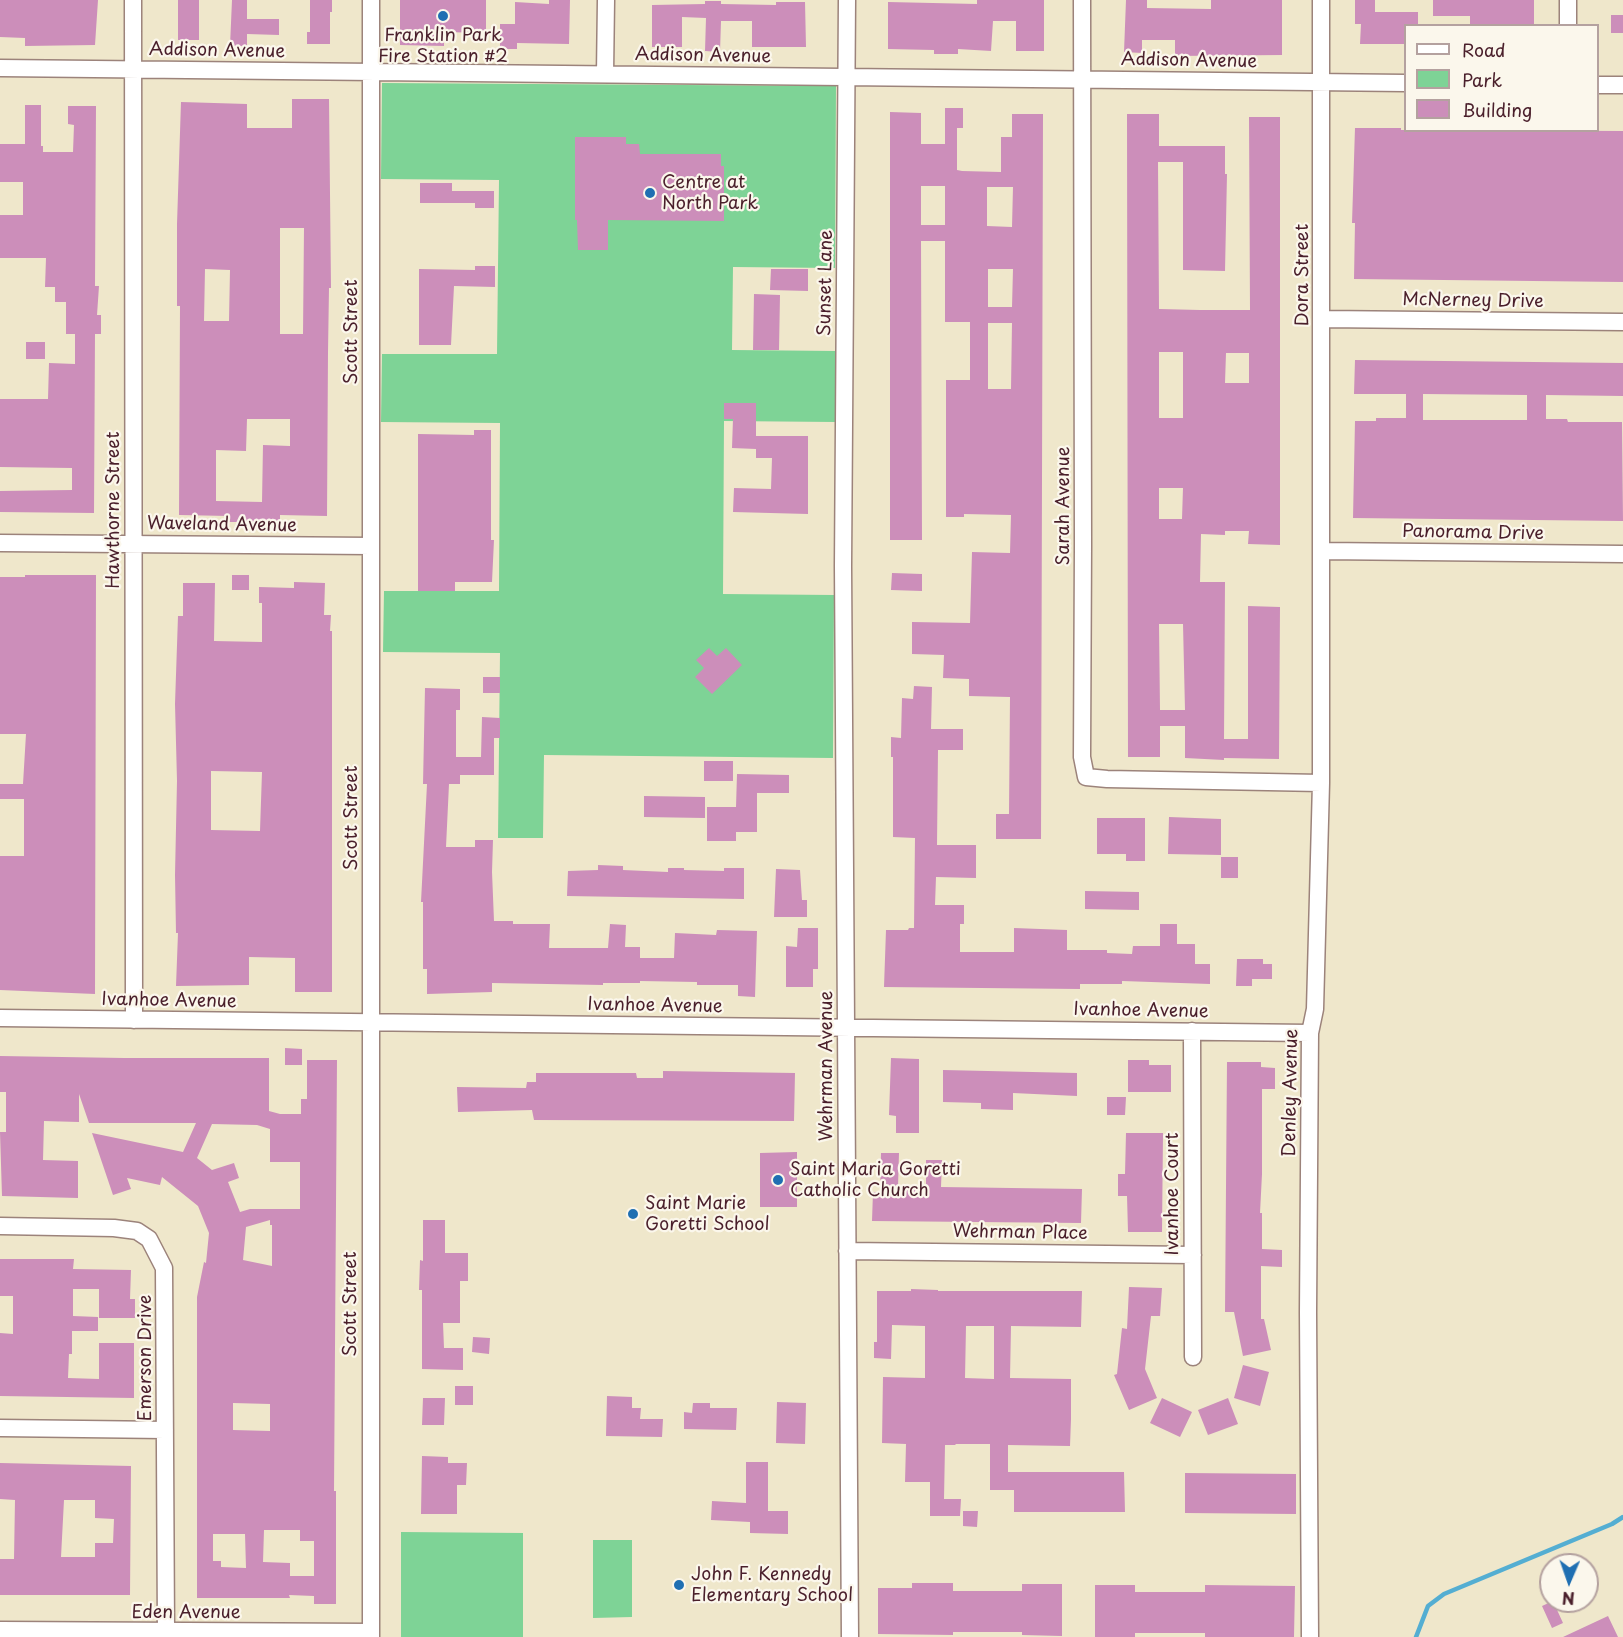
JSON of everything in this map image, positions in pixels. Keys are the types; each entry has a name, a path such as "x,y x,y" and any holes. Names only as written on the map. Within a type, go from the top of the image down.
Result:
{"street":[{"name":"Hawthorne Street","path":"133,0 134,1020"},
{"name":"Scott Street","path":"371,0 371,1635"},
{"path":"605,74 606,0"},
{"name":"Sunset Lane","path":"843,566 847,0"},
{"name":"Sarah Avenue","path":"1082,0 1082,758 1086,777 1321,783"},
{"name":"Dora Street","path":"1321,0 1322,550"},
{"path":"1568,24 1569,0"},
{"name":"Addison Avenue","path":"0,68 1404,83"},
{"path":"1599,85 1623,85"},
{"name":"McNerney Drive","path":"1323,319 1623,322"},
{"name":"Waveland Avenue","path":"0,543 371,546"},
{"name":"Denley Avenue","path":"1310,1637 1308,1312 1310,1033 1315,1009 1321,783 1322,550"},
{"name":"Panorama Drive","path":"1322,550 1623,554"},
{"name":"Wehrman Avenue","path":"843,566 850,1637"},
{"name":"Ivanhoe Avenue","path":"0,1018 1310,1033"},
{"name":"Ivanhoe Court","path":"1192,1031 1193,1357"},
{"name":"Emerson Drive","path":"0,1226 114,1228 137,1231 149,1239 164,1268 166,1632"},
{"name":"Wehrman Place","path":"847,1251 1192,1255"},
{"path":"0,1428 165,1430"},
{"name":"Eden Avenue","path":"0,1630 371,1635"}],"green space":[{"path":"382,83 836,86 835,268 733,267 732,350 836,351 835,422 724,421 723,594 834,595 833,758 544,755 543,838 498,838 500,653 383,652 384,591 499,591 500,423 381,422 382,354 497,354 499,180 381,179"},
{"path":"401,1532 523,1533 523,1637 401,1637"},
{"path":"593,1540 632,1540 632,1617 593,1618"}],"building":[{"path":"0,0 98,0 95,45 25,46 25,38 0,37"},
{"path":"178,0 199,0 199,40 178,40"},
{"path":"232,0 247,0 247,19 279,19 279,35 247,34 247,46 230,46"},
{"path":"310,0 332,0 330,44 307,44 307,32 310,32"},
{"name":"Franklin Park Fire Station #2","path":"400,0 486,0 486,33 444,32 444,46 400,45"},
{"path":"549,0 570,0 569,44 517,43 517,49 500,49 500,24 515,24 515,2 549,4"},
{"path":"977,0 1044,0 1044,51 1016,51 1016,21 993,21 991,51 958,49 958,54 934,54 934,50 888,49 888,2 977,4"},
{"path":"1126,0 1147,0 1147,8 1211,9 1211,0 1282,0 1282,55 1175,56 1175,40 1142,40 1142,53 1124,52"},
{"path":"1355,0 1375,0 1375,12 1418,12 1418,24 1404,24 1404,44 1360,44 1361,24 1355,24"},
{"path":"1433,0 1534,0 1534,24 1470,24 1470,16 1433,16"},
{"path":"705,1 721,1 721,4 776,5 776,2 805,2 806,47 752,47 752,21 721,21 720,52 705,51 706,18 682,17 682,47 652,47 652,5 705,4"},
{"path":"1611,15 1623,15 1623,33 1611,33"},
{"path":"292,99 329,99 331,288 329,288 327,516 280,515 280,522 229,522 229,516 179,515 180,306 177,306 177,224 181,102 247,104 247,128 292,128","holes":["280,228 304,228 303,334 280,334","205,269 230,270 229,321 204,321","247,419 290,419 290,446 263,445 262,502 216,501 216,450 246,451"]},
{"path":"25,105 41,105 43,152 73,152 74,125 68,124 68,106 96,106 95,286 99,286 97,315 101,315 101,334 95,334 94,513 0,512 0,491 72,490 72,468 0,467 0,399 48,399 49,363 75,364 75,334 66,334 66,302 55,302 55,287 45,287 46,258 0,258 0,215 23,215 23,182 0,182 0,144 25,144"},
{"path":"945,108 963,108 963,128 957,128 957,170 1001,172 1001,137 1012,137 1012,114 1043,114 1041,839 996,839 996,814 1009,814 1010,697 969,696 969,679 943,678 944,655 912,654 912,622 970,623 972,552 1010,553 1011,515 964,514 964,517 946,517 946,380 970,380 970,322 945,322 945,241 921,241 922,540 890,540 890,112 921,113 921,144 945,144","holes":["921,186 945,186 945,225 921,225","987,187 1013,187 1012,227 987,226","988,269 1013,269 1012,307 988,307","988,323 1012,323 1011,389 988,389"]},
{"path":"1127,114 1159,114 1159,146 1225,146 1225,174 1227,174 1225,271 1183,270 1183,162 1158,162 1159,309 1200,310 1250,310 1249,117 1280,117 1280,545 1248,544 1249,531 1225,531 1225,535 1201,534 1200,582 1225,582 1224,739 1248,739 1248,606 1280,607 1279,759 1185,758 1185,726 1160,726 1160,757 1128,757","holes":["1159,352 1183,352 1183,418 1159,418","1226,353 1249,353 1249,383 1225,383","1159,488 1183,488 1182,519 1159,519","1159,624 1183,624 1185,710 1160,710"]},
{"path":"1355,128 1401,128 1404,132 1623,131 1623,282 1354,279 1355,223 1352,223"},
{"name":"Centre at North Park","path":"575,137 626,137 626,144 639,144 640,154 721,154 721,166 724,166 724,221 608,220 608,250 578,250 577,220 575,220"},
{"path":"420,183 452,183 452,191 494,191 494,208 475,208 475,203 420,203"},
{"path":"475,266 495,266 495,287 454,286 451,345 419,345 419,269 475,270"},
{"path":"771,269 808,269 808,291 770,290"},
{"path":"754,294 780,295 779,350 753,350"},
{"path":"26,342 45,342 45,359 26,359"},
{"path":"1355,360 1623,363 1623,396 1546,395 1546,419 1567,419 1568,422 1622,422 1623,521 1353,518 1355,421 1406,418 1406,394 1354,394","holes":["1423,394 1527,395 1527,420 1423,420"]},
{"path":"724,403 756,403 756,436 808,436 808,514 733,512 734,488 771,489 772,458 756,458 756,449 732,448 733,419 724,419"},
{"path":"474,430 491,430 491,540 494,540 492,582 455,582 455,591 418,591 418,434 474,435"},
{"path":"892,573 922,574 922,591 891,590"},
{"path":"25,575 96,575 95,994 0,990 0,856 24,856 24,799 0,799 0,784 23,784 26,734 0,734 0,577 25,577"},
{"path":"232,575 249,575 249,590 232,590"},
{"path":"294,582 325,583 324,615 331,615 332,992 295,992 295,958 249,957 249,985 176,986 178,933 176,933 175,875 177,781 175,704 178,616 183,616 183,583 215,583 214,641 262,642 262,603 259,603 259,587 294,588","holes":["211,771 262,772 260,831 211,830"]},
{"path":"709,648 717,656 726,648 742,665 712,694 695,677 704,668 696,660"},
{"path":"483,677 500,677 500,693 483,693"},
{"path":"914,686 932,687 931,729 963,729 963,750 938,750 937,845 976,845 976,878 936,877 935,905 964,905 964,924 960,924 960,952 1014,952 1014,928 1067,930 1067,950 1107,950 1107,953 1132,954 1133,946 1160,946 1160,924 1177,924 1177,944 1195,944 1195,964 1210,964 1210,984 1122,981 1122,984 1080,984 1080,989 884,987 886,930 914,928 915,838 893,837 891,737 901,738 902,698 913,699"},
{"path":"425,688 460,689 460,710 456,710 456,757 481,757 482,717 500,718 500,738 494,738 494,775 460,775 460,784 449,784 446,847 475,847 475,840 493,840 494,921 513,921 513,924 550,924 549,948 608,948 610,924 626,925 625,947 640,947 640,958 674,958 675,933 716,935 717,930 757,931 755,997 738,996 738,985 640,981 640,983 603,983 603,985 492,983 492,992 427,994 427,969 423,969 423,902 421,902 427,784 423,784"},
{"path":"704,761 733,761 733,781 704,781"},
{"path":"737,774 789,775 789,793 757,793 757,832 736,832 736,841 707,841 707,807 736,807"},
{"path":"644,796 705,797 705,818 644,817"},
{"path":"1169,817 1221,819 1221,855 1168,854"},
{"path":"1097,818 1145,818 1145,861 1126,861 1126,854 1097,854"},
{"path":"1221,857 1238,857 1238,878 1221,878"},
{"path":"598,865 623,866 623,870 668,872 668,868 724,871 724,868 744,868 744,899 567,896 568,871 598,870"},
{"path":"776,869 800,870 802,900 807,900 807,917 774,917"},
{"path":"1085,891 1139,892 1139,910 1085,909"},
{"path":"798,928 818,928 818,969 813,969 813,987 786,987 786,946 797,947"},
{"path":"1237,959 1263,959 1263,964 1272,964 1272,979 1252,979 1252,986 1236,986"},
{"path":"285,1048 302,1049 302,1065 285,1065"},
{"path":"0,1056 269,1058 269,1111 280,1114 301,1114 301,1099 307,1099 307,1060 337,1060 334,1491 336,1491 336,1604 314,1604 314,1596 197,1598 197,1297 204,1262 206,1263 209,1233 198,1206 162,1177 160,1185 127,1178 131,1189 113,1195 92,1133 183,1152 196,1123 89,1123 79,1094 79,1122 44,1121 43,1160 78,1161 78,1198 2,1196 0,1132 6,1132 6,1092 0,1092","holes":["212,1124 257,1125 270,1129 270,1162 300,1162 300,1209 250,1209 240,1212 228,1182 239,1178 234,1163 212,1170 197,1158","270,1220 272,1266 243,1260 246,1227","233,1403 270,1404 270,1431 233,1430","264,1530 300,1530 300,1541 314,1541 314,1576 290,1576 290,1563 263,1562","213,1534 245,1534 246,1568 221,1567 221,1561 213,1561"]},
{"path":"891,1058 919,1059 919,1133 896,1133 896,1116 889,1115"},
{"path":"1128,1060 1149,1060 1149,1065 1171,1065 1171,1092 1128,1092"},
{"path":"1227,1062 1261,1062 1261,1067 1275,1068 1275,1089 1262,1089 1260,1213 1262,1213 1262,1249 1282,1250 1282,1267 1261,1266 1261,1319 1264,1319 1271,1350 1243,1356 1234,1312 1225,1312"},
{"path":"943,1070 1077,1073 1077,1096 1013,1093 1013,1110 981,1109 981,1103 943,1102"},
{"path":"663,1071 795,1073 794,1121 534,1120 532,1110 458,1112 457,1087 526,1088 527,1082 536,1082 536,1073 636,1073 637,1078 663,1078"},
{"path":"1107,1097 1126,1097 1125,1115 1107,1115"},
{"path":"1126,1133 1163,1133 1162,1232 1128,1232 1127,1196 1118,1196 1118,1174 1125,1174"},
{"name":"Saint Maria Goretti Catholic Church","path":"797,1152 797,1207 760,1207 760,1153"},
{"path":"881,1153 899,1153 898,1186 926,1187 926,1160 942,1160 941,1187 1082,1189 1081,1223 872,1221 873,1192 880,1192"},
{"path":"423,1220 445,1220 445,1253 468,1253 468,1281 460,1281 460,1323 443,1323 444,1348 463,1348 463,1370 422,1369 422,1290 419,1290 420,1260 423,1261"},
{"path":"0,1259 74,1259 73,1269 131,1270 130,1299 135,1299 135,1318 99,1318 99,1289 73,1289 73,1316 98,1317 98,1331 72,1331 72,1354 69,1354 68,1378 99,1379 99,1343 134,1343 134,1398 0,1396 0,1333 13,1334 13,1296 0,1296"},
{"path":"1129,1287 1162,1288 1160,1316 1151,1316 1145,1369 1157,1398 1129,1410 1114,1375 1117,1374 1122,1328 1127,1329"},
{"path":"911,1289 1082,1291 1081,1327 1011,1326 1010,1378 1071,1379 1071,1419 1070,1446 1008,1445 1008,1472 1124,1472 1125,1512 1014,1512 1014,1490 990,1490 990,1444 956,1444 945,1445 944,1499 961,1499 960,1516 930,1516 930,1482 905,1482 906,1444 882,1443 883,1377 925,1378 925,1326 892,1325 891,1359 874,1358 874,1342 877,1342 877,1291 911,1291","holes":["966,1326 994,1326 994,1379 965,1378"]},
{"path":"473,1337 490,1338 489,1354 472,1352"},
{"path":"1243,1365 1269,1372 1260,1406 1234,1398"},
{"path":"455,1386 473,1386 473,1405 455,1405"},
{"path":"607,1396 632,1397 632,1408 641,1408 640,1419 663,1419 662,1437 606,1436"},
{"path":"423,1398 445,1398 444,1425 422,1425"},
{"path":"1162,1398 1192,1412 1180,1437 1150,1423"},
{"path":"1228,1398 1238,1424 1208,1435 1198,1410"},
{"path":"777,1402 806,1403 805,1444 776,1443"},
{"path":"693,1403 710,1403 710,1408 737,1408 736,1430 684,1429 684,1412 692,1413"},
{"path":"422,1456 448,1457 448,1463 467,1463 466,1485 457,1485 457,1514 421,1514"},
{"path":"746,1462 768,1462 768,1511 788,1511 788,1534 750,1533 750,1522 711,1520 712,1501 746,1503"},
{"path":"0,1463 131,1466 130,1595 0,1595 0,1559 14,1559 15,1500 0,1499","holes":["64,1500 95,1500 95,1518 114,1519 113,1543 95,1543 95,1557 61,1557"]},
{"path":"1185,1473 1296,1474 1296,1514 1185,1513"},
{"path":"963,1511 978,1511 977,1527 963,1526"},
{"path":"912,1583 953,1583 953,1591 1022,1591 1022,1584 1062,1584 1062,1636 1022,1635 1022,1632 953,1632 953,1635 878,1634 878,1588 912,1588"},
{"path":"1095,1585 1135,1585 1135,1592 1205,1592 1205,1585 1295,1586 1294,1637 1205,1637 1205,1633 1135,1633 1135,1637 1095,1637"},
{"path":"1545,1613 1558,1613 1563,1623 1552,1628"},
{"path":"1608,1616 1618,1637 1563,1637"}],"waterway":[{"path":"1416,1637 1428,1606 1444,1594 1612,1524 1623,1517"}],"place":[{"name":"Franklin Park Fire Station #2","path":"443,16"},
{"name":"Centre at North Park","path":"650,193"},
{"name":"Saint Maria Goretti Catholic Church","path":"778,1180"},
{"name":"Saint Marie Goretti School","path":"633,1214"},
{"name":"John F. Kennedy Elementary School","path":"679,1585"}]}
